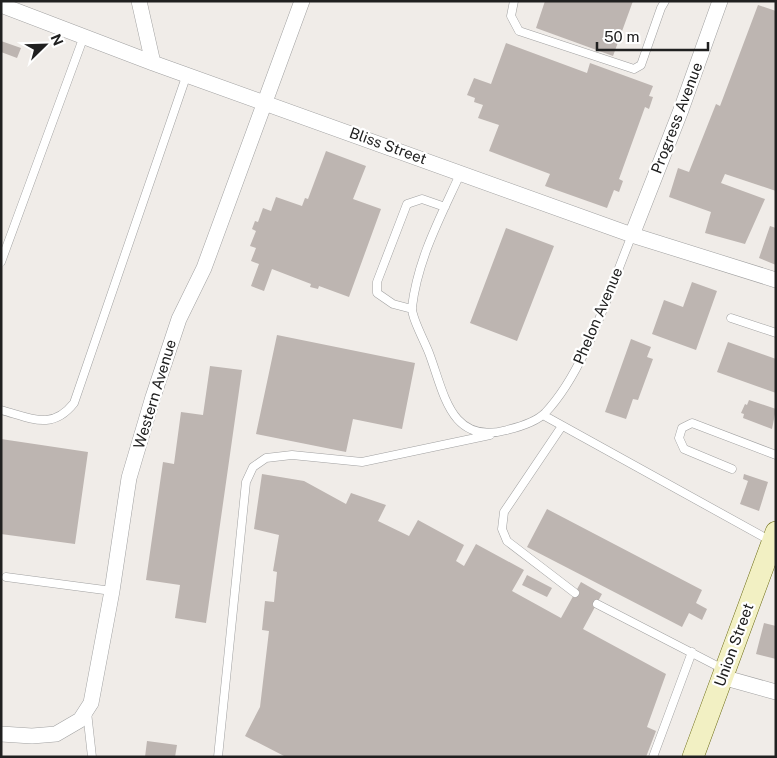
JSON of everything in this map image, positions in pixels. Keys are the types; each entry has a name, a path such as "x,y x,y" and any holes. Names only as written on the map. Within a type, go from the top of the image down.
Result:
{"main road":[{"name":"Union Street","path":"693,757 774,537"}],"street":[{"path":"139,1 154,63"},
{"name":"Western Avenue","path":"87,712 95,687 129,478 153,397 179,319 204,268 302,1"},
{"name":"Progress Avenue","path":"632,235 682,110 720,1"},
{"name":"Bliss Street","path":"1,5 154,63 265,101 632,235 776,280"},
{"path":"724,674 776,692"},
{"path":"1,734 32,736 56,734 75,724 87,712"}],"lane":[{"path":"514,1 511,16 519,31 634,69 641,65 665,1"},
{"path":"1,262 84,35"},
{"path":"1,410 41,420 53,420 65,414 74,403 187,74"},
{"path":"461,172 433,231 420,272 412,309 436,372 444,399 459,424 470,430 497,433"},
{"path":"412,309 383,299 377,293 377,282 406,204 422,199 445,207"},
{"name":"Phelon Avenue","path":"543,415 567,388 590,339 632,235"},
{"path":"731,318 776,334"},
{"path":"218,757 246,482 253,467 266,458 292,455 362,462 497,433 521,426 543,415 774,537"},
{"path":"732,469 684,449 679,438 682,428 692,423 776,455"},
{"path":"562,426 504,512 502,530 507,541 575,593"},
{"path":"6,577 112,590"},
{"path":"597,604 692,652 724,674"},
{"path":"652,757 692,652"},
{"path":"87,712 92,757"}],"building":[{"path":"545,1 633,1 613,56 536,28"},
{"path":"758,5 776,11 776,191 725,174 721,183 765,199 745,244 705,233 711,212 669,197 678,168 689,172 716,104 720,106"},
{"path":"1,41 21,48 17,58 1,52"},
{"path":"506,43 587,73 590,63 653,86 649,96 653,97 649,109 645,107 619,179 623,181 619,192 614,190 607,208 545,186 550,174 489,151 499,125 478,118 483,105 474,102 475,98 467,95 474,78 491,84"},
{"path":"326,151 366,166 353,199 381,209 349,297 319,286 318,289 310,287 311,284 272,269 264,291 251,286 259,264 251,261 256,248 250,246 256,231 252,229 255,221 258,222 263,208 271,211 276,197 302,206 305,198 308,199"},
{"path":"770,226 776,228 776,265 759,258"},
{"path":"506,228 554,246 517,341 470,323"},
{"path":"692,282 717,291 696,350 652,334 664,300 683,307"},
{"path":"277,335 415,363 402,429 353,419 346,452 256,434"},
{"path":"631,339 651,347 647,357 653,359 638,400 633,399 626,419 605,412"},
{"path":"728,342 776,359 776,393 717,372"},
{"path":"210,366 242,370 206,623 175,618 180,585 146,580 163,462 174,464 181,412 203,415"},
{"path":"749,400 776,409 772,429 743,418 744,414 741,413"},
{"path":"1,439 88,452 75,544 1,534"},
{"path":"262,474 304,481 346,504 351,493 386,505 378,521 409,536 418,520 464,545 456,561 464,566 476,544 524,570 512,591 561,618 581,582 602,594 583,629 666,674 647,727 656,731 646,757 286,757 245,736 260,707 269,631 262,630 265,601 274,602 277,572 273,571 279,535 254,529"},
{"path":"744,474 768,482 759,511 740,504 748,481 743,479"},
{"path":"547,509 702,590 696,603 707,609 702,620 689,613 682,627 527,547"},
{"path":"527,575 552,588 547,597 522,585"},
{"path":"764,623 776,626 776,659 756,654"},
{"path":"147,741 177,745 175,757 145,757"}]}
